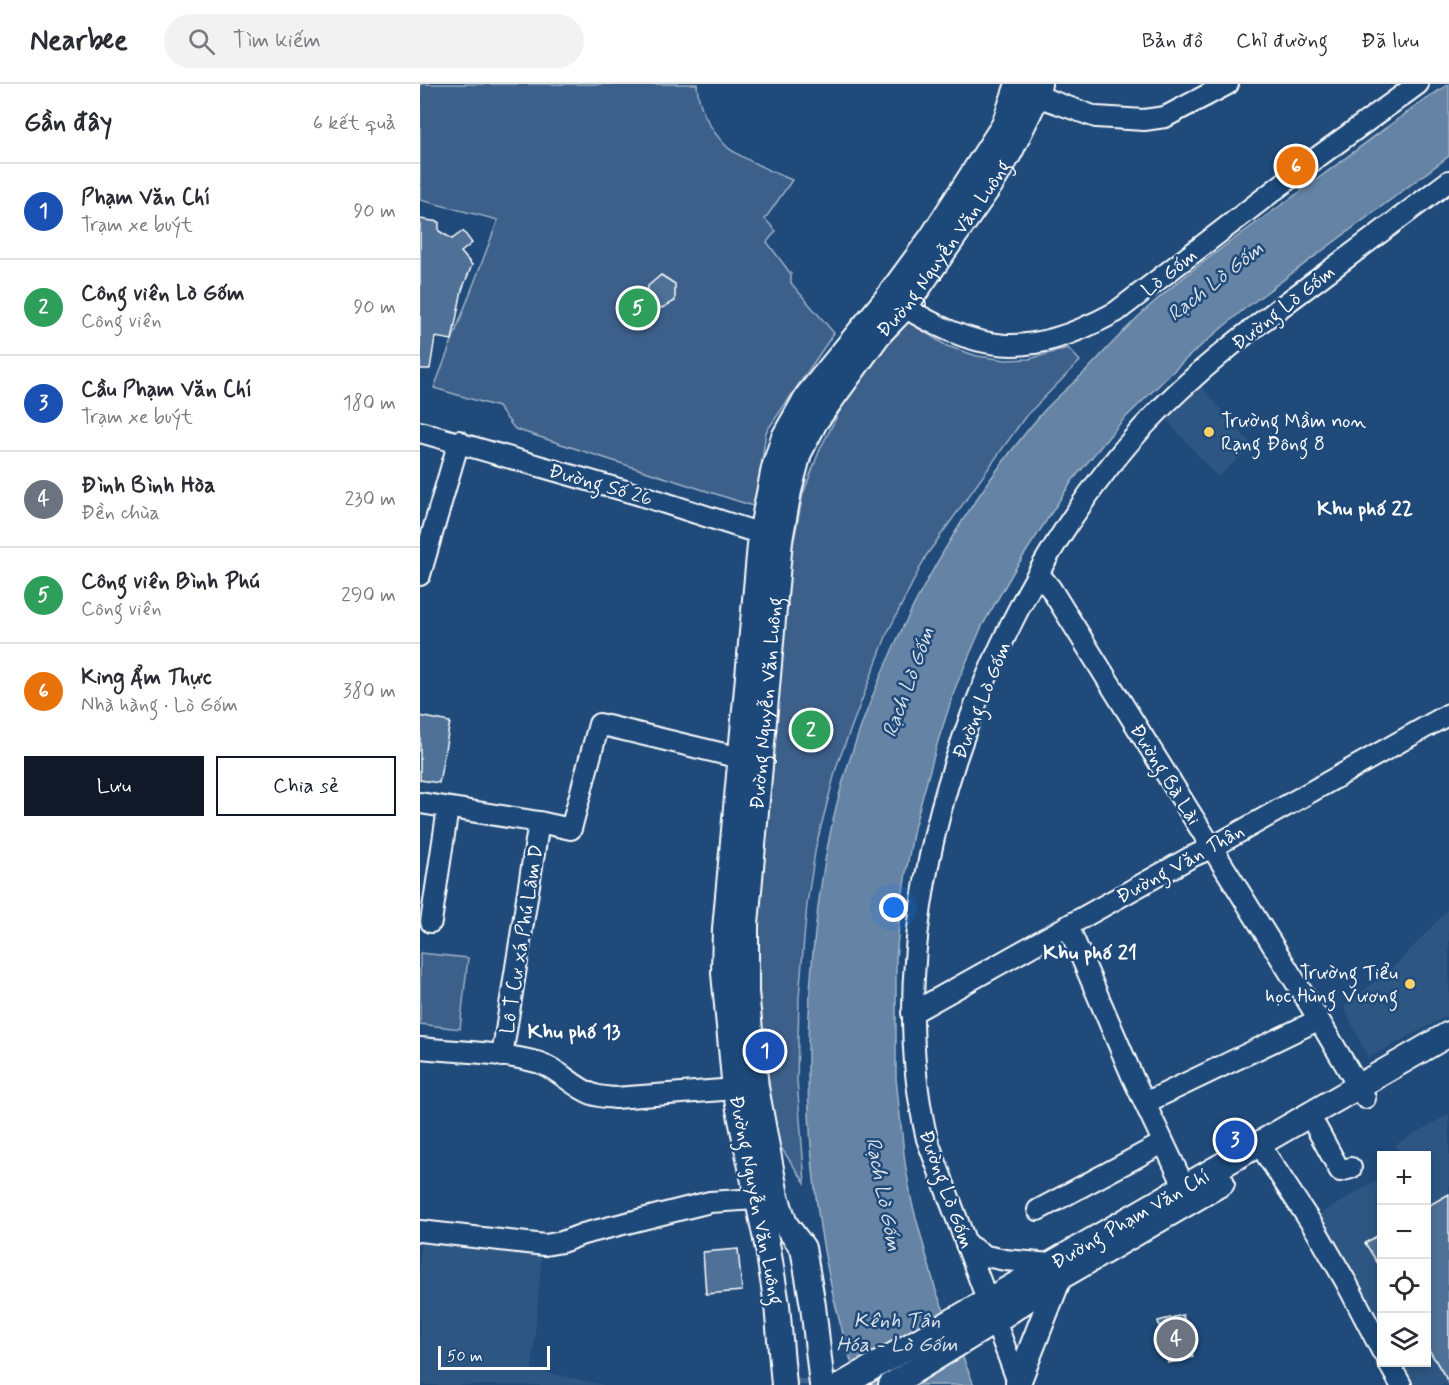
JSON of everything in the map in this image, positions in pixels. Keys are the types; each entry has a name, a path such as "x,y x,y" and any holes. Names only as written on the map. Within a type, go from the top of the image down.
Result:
{"main road":[{"name":"Đường Nguyễn Văn Luông","path":"775,1226 756,1199 746,1088 746,924 751,760 771,537 789,491 799,453 815,422 879,334 896,302 993,181 1010,152 1031,88"},
{"name":"Đường Phạm Văn Chí","path":"1055,1271 1316,1127 1362,1092 1449,1034"},
{"name":"Đường Phạm Văn Chí","path":"891,1385 981,1317 1184,1186 1362,1092 1449,1050"},
{"name":"Đường Nguyễn Văn Luông","path":"746,1088 776,1196 775,1226"},
{"path":"775,1226 791,1247 797,1383 772,1348 760,1246 775,1226"},
{"path":"1018,1384 1055,1271"},
{"name":"Đường Phạm Văn Chí","path":"842,1385 981,1317"}],"street":[{"path":"1031,88 1096,117 1144,120 1165,117 1228,84"},
{"name":"Lò Gốm","path":"896,302 940,328 973,341 1013,346 1051,340 1086,328 1116,312 1315,159 1418,84"},
{"name":"Đường Lò Gốm","path":"1018,1384 981,1317 966,1244 936,1164 923,1120 917,1085 912,1013 919,915 939,817 952,772 1009,628 1039,574 1094,486 1146,424 1254,327 1449,182"},
{"name":"Đường Số 26","path":"420,432 459,441 771,537"},
{"path":"420,575 459,441"},
{"name":"Đường Bà Lài","path":"1039,574 1051,589 1362,1092"},
{"name":"Đường Văn Thân","path":"912,1013 1449,714"},
{"path":"420,803 572,829 599,724 751,760"},
{"path":"431,922 448,808"},
{"name":"Lô T Cư xá Phú Lâm D","path":"502,1056 539,822"},
{"path":"1068,926 1184,1186"},
{"path":"1145,1103 1318,1020"},
{"path":"420,1048 525,1059 554,1069 589,1093 601,1097 615,1098 746,1088"},
{"path":"1316,1127 1340,1171 1351,1168"},
{"path":"1038,1210 1163,1143"},
{"path":"1267,1156 1317,1232 1377,1342"},
{"path":"420,1231 545,1245 710,1202 756,1199"},
{"path":"966,1244 986,1256 1055,1271"},
{"path":"1391,1367 1401,1385"}],"shaded area":[{"path":"420,84 697,84 706,117 726,146 747,159 792,180 765,219 776,231 767,242 791,274 791,283 834,333 766,432 757,498 753,506 515,429 498,407 434,388 498,220 420,200"},
{"path":"902,318 947,346 977,356 1006,360 1029,359 1068,348 1080,361 1025,417 926,556 887,634 837,765 816,846 807,904 799,997 797,1081 805,1183 771,1133 755,962 778,658 790,560 803,494 820,449 847,397"},
{"name":"Trường Mầm non Rạng Đông 8","path":"1200,385 1253,446 1217,477 1165,418"},
{"name":"Trường Tiểu học Hùng Vương","path":"1449,908 1449,1015 1368,1058 1344,1007 1400,961"},
{"path":"420,953 468,958 460,1029 420,1024"},
{"path":"1449,1114 1449,1385 1412,1385 1401,1367 1431,1367 1431,1151 1399,1151 1395,1145"},
{"path":"1377,1180 1377,1325 1315,1217"},
{"path":"420,1236 542,1252 532,1369 604,1385 420,1385"}],"water":[{"name":"Kênh Tân Hóa - Lò Gốm","path":"1449,84 1449,156 1243,310 1188,357 1122,421 1072,481 1015,569 982,626 956,686 914,828 900,912 896,959 896,1078 905,1163 912,1203 936,1291 974,1385 859,1385 830,1280 820,1226 809,1116 809,1006 821,882 840,790 863,720 903,626 953,536 1010,452 1047,407 1087,370 1127,327 1192,270"}],"building":[{"path":"420,219 439,222 439,231 452,239 463,231 472,243 461,252 472,265 462,290 452,340 435,337 430,369 420,369"},
{"path":"661,275 675,284 675,301 662,308 647,300 648,286"},
{"path":"420,716 450,722 439,783 420,780"},
{"path":"1449,1194 1449,1383 1431,1353 1431,1204"},
{"path":"1377,1236 1377,1262 1365,1243"},
{"path":"738,1249 742,1291 706,1294 703,1252"},
{"path":"1183,1315 1193,1357 1168,1363 1158,1321"}],"tunnel":[{"path":"796,1379 796,1385"}],"place":[{"name":"King Ẩm Thực","path":"1296,166"},
{"name":"Công viên Bình Phú","path":"638,308"},
{"name":"Trường Mầm non Rạng Đông 8","path":"1209,432"},
{"name":"Công viên Lò Gốm","path":"811,730"},
{"name":"Trường Tiểu học Hùng Vương","path":"1410,984"},
{"name":"Phạm Văn Chí","path":"765,1051"},
{"name":"Cầu Phạm Văn Chí","path":"1235,1140"},
{"name":"Đình Bình Hòa","path":"1176,1339"}],"district":[{"name":"Khu phố 22","path":"1365,508"},
{"name":"Khu phố 21","path":"1090,952"},
{"name":"Khu phố 13","path":"574,1031"}],"water label":[{"name":"Rạch Lò Gốm","path":"1215,281"},
{"name":"Rạch Lò Gốm","path":"908,682"},
{"name":"Rạch Lò Gốm","path":"884,1194"}]}
